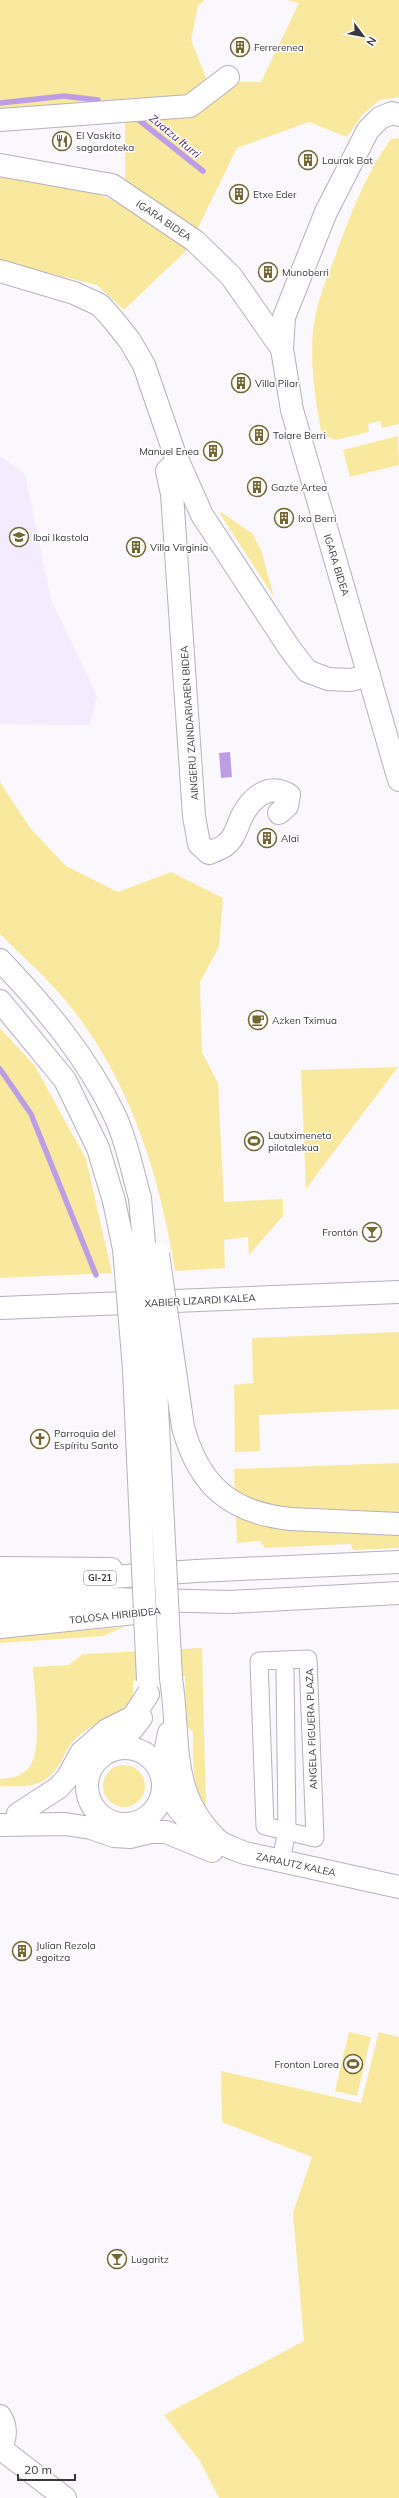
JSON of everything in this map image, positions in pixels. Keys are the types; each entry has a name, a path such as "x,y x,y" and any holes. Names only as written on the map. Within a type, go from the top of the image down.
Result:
{"main road":[{"path":"0,120 190,106 228,77"},
{"name":"IGARA BIDEA","path":"399,115 392,113 380,118 368,130 346,169 305,262 284,317 282,349 292,410 399,780"},
{"name":"IGARA BIDEA","path":"0,165 112,185 196,241 232,276 282,349"},
{"path":"0,271 74,293 100,305 130,341 144,365 178,460 202,515 290,649 307,671 328,679 351,680 369,675"},
{"name":"AINGERU ZAINDARIAREN BIDEA","path":"178,460 167,471 172,494 194,816 199,844 209,852 224,847 233,837 249,805 259,795 269,791 280,790 289,795 287,806 279,813"},
{"path":"0,960 37,998 76,1048 115,1117 159,1259 183,1427 190,1451 208,1481 231,1501 248,1510 268,1516 291,1519 399,1524"},
{"path":"0,1001 65,1080 98,1148 114,1201 124,1249 134,1369 148,1687 139,1721 124,1738 106,1752 73,1789 55,1802 9,1814"},
{"path":"91,1768 86,1779 86,1791 90,1803 97,1813 107,1820 118,1824 141,1821 158,1806 168,1740 171,1678 155,1368 140,1198"},
{"name":"XABIER LIZARDI KALEA","path":"0,1308 399,1292"},
{"path":"0,1568 46,1567 196,1571 399,1562"},
{"name":"GI-21","path":"0,1585 196,1571"},
{"name":"TOLOSA HIRIBIDEA","path":"0,1627 230,1602 399,1593"},
{"name":"TOLOSA HIRIBIDEA","path":"0,1607 110,1599 230,1602"},
{"path":"171,1678 176,1709 180,1780 186,1799 200,1822 223,1845"},
{"path":"9,1814 58,1788 68,1776 81,1753 107,1730 133,1717 148,1687"},
{"path":"106,1752 117,1748 139,1749 149,1755 163,1779"},
{"name":"ZARAUTZ KALEA","path":"163,1779 181,1815 198,1831 223,1845 252,1855 281,1860 399,1887"},
{"path":"9,1814 107,1820"},
{"name":"ZARAUTZ KALEA","path":"141,1821 168,1823 198,1831"},
{"path":"0,1825 65,1824 91,1828 114,1836 130,1837 150,1832 166,1832 235,1858 252,1855"},
{"path":"0,2416 4,2424 5,2434 0,2448 65,2498"}],"street":[{"name":"ANGELA FIGUERA PLAZA","path":"308,1659 315,1838 287,1831 265,1826 259,1661 308,1659"},
{"path":"281,1860 287,1831 285,1671"}],"shaded area":[{"path":"0,0 204,0 198,6 191,40 208,82 261,82 299,3 286,0 399,0 399,97 380,100 363,114 347,137 309,122 237,148 196,232 125,184 125,106 0,111"},
{"path":"399,138 399,424 382,428 380,421 368,424 369,432 336,440 322,435 319,422 312,357 314,320 325,283 346,226 366,181 391,139"},
{"path":"0,177 88,190 134,209 189,248 124,310 97,285 0,261"},
{"path":"398,436 399,465 350,477 343,450"},
{"name":"Ibai Ikastola","path":"0,456 25,474 51,600 97,696 90,725 0,724"},
{"path":"221,512 253,534 262,553 274,597 220,514"},
{"path":"230,752 232,777 221,778 219,753"},
{"path":"0,782 30,828 66,866 118,892 171,872 223,898 219,947 200,982 202,1052 218,1083 224,1202 283,1199 283,1216 249,1255 248,1237 224,1240 225,1268 175,1271 169,1235 151,1163 124,1095 108,1062 88,1030 66,1001 0,934"},
{"path":"0,1028 35,1066 86,1159 112,1273 0,1278"},
{"path":"398,1067 306,1189 301,1070"},
{"path":"399,1332 399,1409 259,1415 260,1451 235,1452 234,1385 253,1383 252,1338"},
{"path":"399,1463 399,1548 353,1550 351,1544 265,1548 260,1541 237,1543 234,1469"},
{"path":"124,1627 103,1636 0,1643 0,1637"},
{"path":"202,1648 206,1808 201,1800 195,1781 193,1762 193,1732 186,1726 185,1676 133,1681 133,1700 115,1714 78,1736 70,1745 62,1760 50,1776 43,1781 29,1786 0,1786 0,1779 11,1778 21,1774 28,1769 33,1761 36,1750 37,1721 33,1667 69,1665 83,1654"},
{"path":"120,1765 128,1765 136,1768 142,1774 145,1786 142,1798 136,1804 128,1807 120,1807 112,1804 106,1798 103,1790 103,1782 106,1774 112,1768"},
{"name":"Fronton Lorea","path":"349,2032 371,2037 357,2096 335,2091"},
{"path":"379,2032 399,2037 399,2498 219,2498 200,2461 164,2415 304,2341 293,2213 312,2157 222,2122 221,2071 361,2103"}],"waterway":[{"name":"Zuatzu Iturri","path":"0,103 64,96 98,100"},
{"name":"Zuatzu Iturri","path":"135,117 203,171"},
{"path":"0,1069 31,1114 96,1275"}],"place":[{"name":"Ferrerenea","path":"240,47"},
{"name":"El Vaskito sagardoteka","path":"62,141"},
{"name":"Laurak Bat","path":"308,160"},
{"name":"Etxe Eder","path":"239,194"},
{"name":"Munoberri","path":"268,272"},
{"name":"Villa Pilar","path":"241,383"},
{"name":"Tolare Berri","path":"259,435"},
{"name":"Manuel Enea","path":"213,451"},
{"name":"Gazte Artea","path":"257,487"},
{"name":"Ixa Berri","path":"284,518"},
{"name":"Ibai Ikastola","path":"19,537"},
{"name":"Villa Virginia","path":"136,547"},
{"name":"Alai","path":"267,838"},
{"name":"Azken Tximua","path":"258,1020"},
{"name":"Lautximeneta pilotalekua","path":"254,1141"},
{"name":"Frontón","path":"372,1232"},
{"name":"Parroquia del Espíritu Santo","path":"40,1439"},
{"name":"Julian Rezola egoitza","path":"22,1951"},
{"name":"Fronton Lorea","path":"353,2064"},
{"name":"Lugaritz","path":"117,2259"}]}
